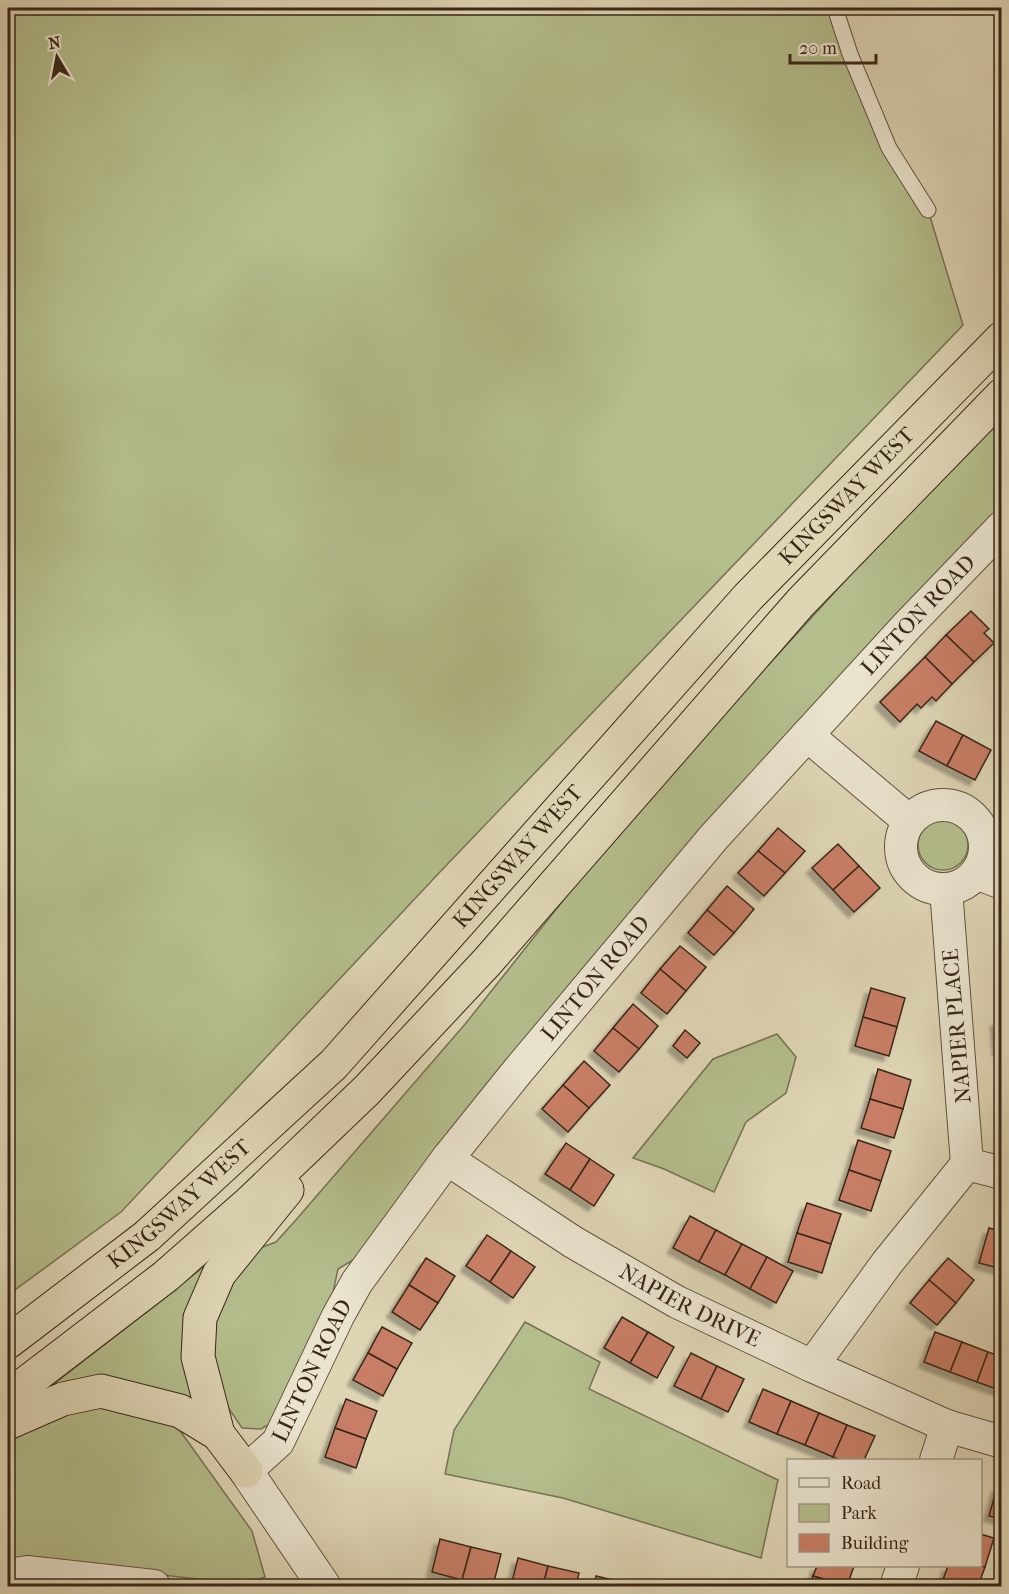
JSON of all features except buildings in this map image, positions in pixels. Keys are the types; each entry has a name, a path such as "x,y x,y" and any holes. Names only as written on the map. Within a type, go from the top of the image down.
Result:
{"highway":[{"name":"KINGSWAY WEST","path":"8,1342 147,1236 334,1064 748,597 1002,338"},
{"name":"KINGSWAY WEST","path":"8,1397 166,1276 249,1203 367,1090 487,962 801,602 1002,395"},
{"path":"246,1471 218,1434 198,1357 200,1318 219,1274 367,1090"},
{"path":"8,1423 63,1399 101,1391 180,1412 218,1434"}],"street":[{"name":"LINTON ROAD","path":"246,1471 278,1442 338,1316 357,1282 447,1159 517,1071 714,837 1002,527"},
{"path":"807,735 909,821"},
{"path":"937,805 954,806 969,813 980,826 985,842 984,858 989,878 968,881 957,887 946,889 926,885 909,873 900,847 909,821 922,810 937,805"},
{"name":"NAPIER PLACE","path":"946,889 967,1164"},
{"name":"NAPIER DRIVE","path":"447,1159 573,1242 677,1302 812,1366 947,1426 1002,1442"},
{"path":"812,1366 887,1263 967,1164 1002,1173"},
{"path":"937,1459 947,1426"},
{"path":"246,1471 324,1587"},
{"path":"896,1587 903,1567"},
{"path":"8,1575 27,1572 154,1587"}],"lane":[{"path":"837,8 850,54 889,148 928,210"}],"green space":[{"path":"8,8 835,8 850,54 928,210 963,325 439,873 121,1212 8,1295"},
{"path":"1001,417 1001,510 951,563 360,1256 338,1269 331,1302 275,1421 261,1429 242,1428 215,1388 208,1320 227,1279 257,1249 276,1242 295,1221 466,1023 573,888 731,706 854,571"},
{"path":"938,820 948,820 961,827 968,840 968,850 961,863 948,870 938,870 929,866 922,859 918,850 918,840 922,831 929,824"},
{"path":"777,1034 796,1057 786,1093 746,1122 714,1192 664,1169 633,1158 713,1059"},
{"path":"206,1265 199,1400 58,1390 54,1384"},
{"path":"525,1322 600,1362 589,1389 778,1480 761,1558 563,1498 445,1474 454,1430"},
{"path":"100,1402 173,1421 252,1531 265,1577 244,1584 25,1560 8,1562 8,1443 65,1407"}]}
